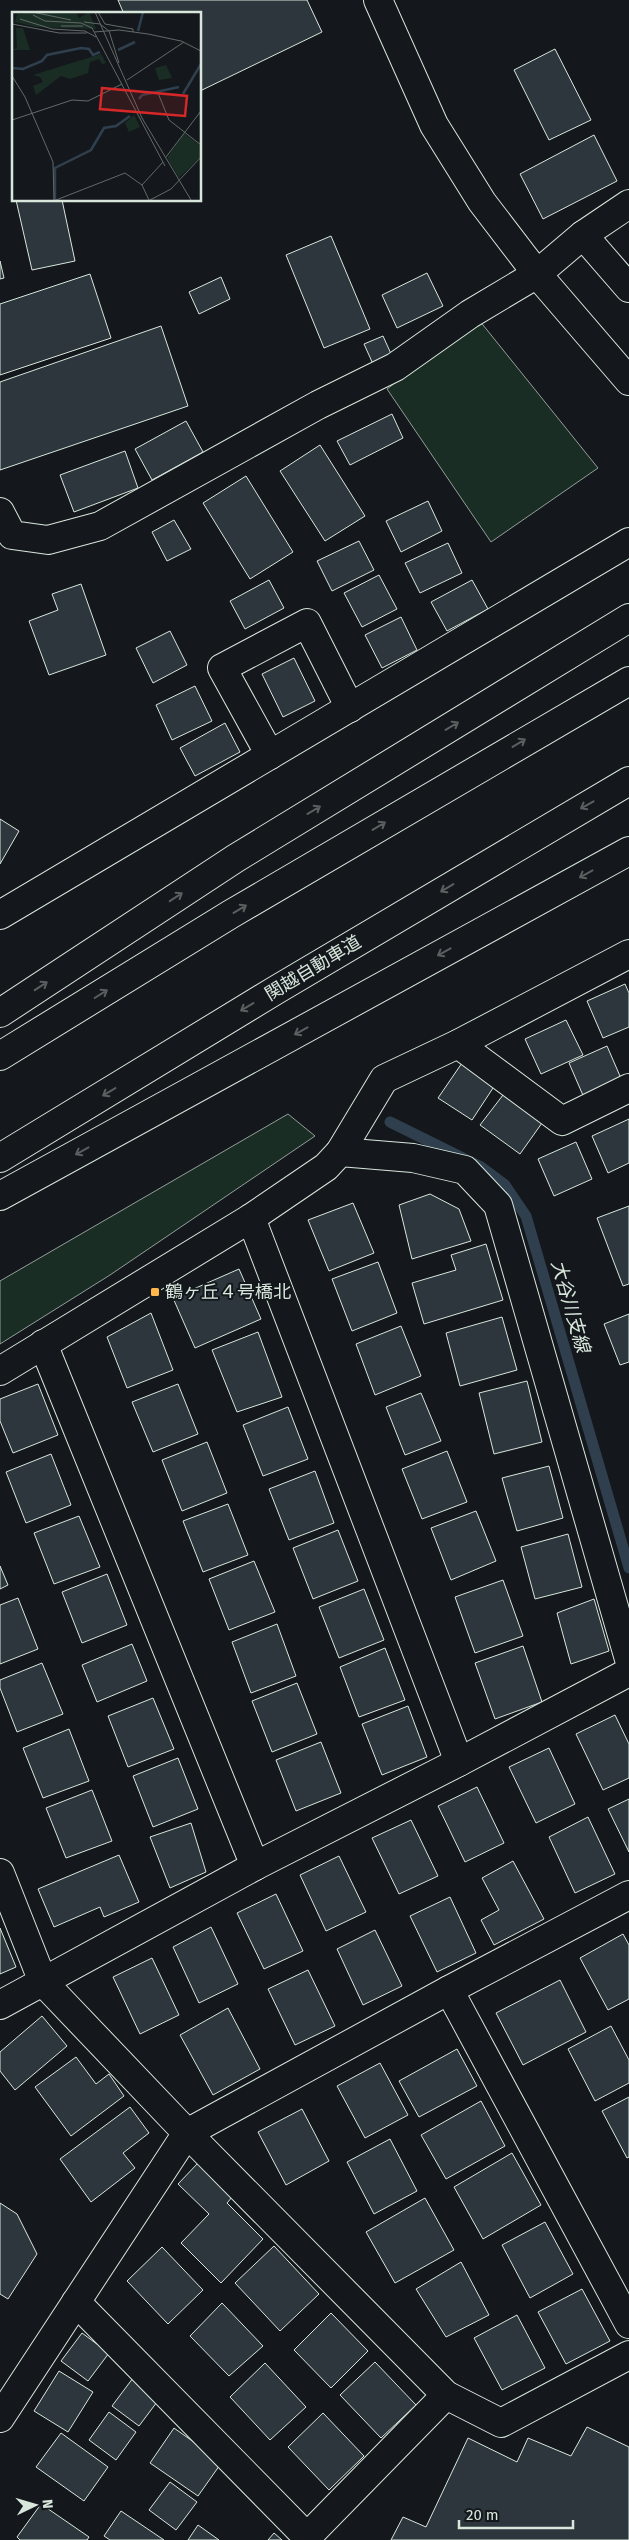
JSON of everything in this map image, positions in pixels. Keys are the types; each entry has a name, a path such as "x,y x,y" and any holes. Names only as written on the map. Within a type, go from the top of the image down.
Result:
{"main road":[{"path":"378,0 434,125 482,202 536,274 629,382"},
{"path":"0,512 12,535 48,540 100,526 318,405 395,367 470,314 536,274 583,235 629,204"},
{"path":"583,235 629,288"},
{"path":"0,915 629,542"},
{"path":"0,1013 236,858 629,618"},
{"path":"270,755 222,668 306,623 350,708"},
{"path":"0,1056 231,914 629,681"},
{"name":"関越自動車道","path":"0,1158 285,985 629,781"},
{"path":"0,1196 629,851"},
{"path":"0,1371 251,1218 326,1167 340,1152 384,1079 458,1044 629,954"},
{"path":"458,1044 562,1121 629,1088"},
{"path":"340,1152 413,1158 465,1170 498,1205 629,1659"},
{"path":"251,1218 459,1762"},
{"path":"44,1344 255,1866"},
{"path":"0,2005 255,1866 459,1762 629,1672"},
{"path":"0,1873 43,1982 187,2133 446,2395 501,2423 629,2355"},
{"path":"0,2418 187,2133 449,1990 629,1895"},
{"path":"449,1990 629,2324"},
{"path":"76,2302 308,2538 446,2395"}],"green space":[{"path":"479,320 598,468 491,542 387,389"},
{"path":"288,1114 315,1136 110,1275 0,1344 0,1281"}],"building":[{"path":"118,0 307,0 322,32 201,91 201,12 123,12"},
{"path":"555,49 591,120 549,140 514,70"},
{"path":"594,135 617,181 543,219 520,174"},
{"path":"16,201 62,201 75,261 32,270"},
{"path":"331,236 370,329 324,348 286,255"},
{"path":"0,261 4,278 0,279"},
{"path":"427,273 443,306 397,328 382,295"},
{"path":"90,274 111,338 0,375 0,304"},
{"path":"221,277 230,299 199,314 189,292"},
{"path":"161,326 188,406 0,470 0,382"},
{"path":"383,336 392,356 373,364 364,344"},
{"path":"392,414 403,438 350,465 337,441"},
{"path":"186,421 203,452 152,480 135,449"},
{"path":"320,445 365,516 325,541 280,471"},
{"path":"125,451 138,488 74,512 60,475"},
{"path":"246,476 293,552 250,579 203,503"},
{"path":"428,501 442,531 401,552 386,521"},
{"path":"174,520 191,549 167,561 152,532"},
{"path":"359,541 374,570 332,591 317,561"},
{"path":"448,543 462,573 420,593 405,563"},
{"path":"379,575 397,609 362,627 344,593"},
{"path":"269,580 284,608 245,629 230,601"},
{"path":"472,580 488,609 447,631 431,602"},
{"path":"81,584 106,655 49,675 29,621 58,610 52,594"},
{"path":"401,617 417,650 382,668 365,635"},
{"path":"170,631 187,665 153,683 136,648"},
{"path":"294,658 315,701 283,717 262,674"},
{"path":"195,686 212,721 172,740 156,705"},
{"path":"225,723 240,752 195,776 180,748"},
{"path":"0,819 19,831 0,864"},
{"path":"625,984 629,993 629,1027 603,1038 587,1001"},
{"path":"566,1020 583,1055 541,1074 525,1039"},
{"path":"607,1046 623,1083 585,1100 569,1063"},
{"path":"462,1063 495,1085 472,1120 438,1098"},
{"path":"503,1095 542,1123 520,1154 480,1125"},
{"path":"629,1119 629,1163 608,1173 592,1136"},
{"path":"576,1142 592,1179 554,1196 538,1159"},
{"path":"430,1194 459,1209 471,1241 412,1259 399,1205"},
{"path":"353,1203 374,1253 329,1271 308,1220"},
{"path":"629,1206 629,1284 623,1286 597,1218"},
{"path":"486,1244 503,1300 424,1324 412,1283 456,1270 451,1255"},
{"path":"378,1262 397,1313 352,1331 332,1279"},
{"path":"239,1269 261,1319 195,1348 173,1298"},
{"path":"151,1313 173,1370 127,1388 107,1337"},
{"path":"629,1314 629,1362 620,1365 604,1324"},
{"path":"502,1317 517,1370 460,1386 446,1333"},
{"path":"401,1326 421,1376 375,1395 356,1344"},
{"path":"258,1332 282,1397 237,1412 212,1350"},
{"path":"527,1381 542,1442 494,1454 479,1393"},
{"path":"38,1384 58,1435 13,1453 0,1421 0,1399"},
{"path":"178,1384 198,1434 153,1452 132,1402"},
{"path":"421,1393 441,1441 405,1455 386,1407"},
{"path":"288,1407 308,1459 263,1476 243,1425"},
{"path":"207,1442 227,1493 182,1511 162,1460"},
{"path":"447,1451 467,1502 422,1519 402,1469"},
{"path":"51,1454 71,1505 26,1523 6,1472"},
{"path":"549,1466 563,1518 517,1531 502,1478"},
{"path":"315,1471 334,1523 289,1540 269,1489"},
{"path":"228,1504 248,1555 203,1572 183,1521"},
{"path":"476,1511 496,1561 451,1580 431,1528"},
{"path":"79,1516 100,1567 54,1584 34,1533"},
{"path":"338,1530 358,1581 313,1599 293,1548"},
{"path":"568,1534 582,1587 535,1599 521,1547"},
{"path":"254,1561 275,1612 229,1630 209,1579"},
{"path":"0,1566 8,1585 0,1589"},
{"path":"107,1574 127,1625 82,1643 62,1592"},
{"path":"503,1580 523,1636 475,1653 455,1597"},
{"path":"364,1589 384,1640 339,1658 319,1607"},
{"path":"18,1598 38,1649 0,1664 0,1605"},
{"path":"594,1599 609,1651 571,1664 557,1613"},
{"path":"277,1624 296,1676 251,1693 232,1642"},
{"path":"132,1644 147,1681 97,1702 82,1665"},
{"path":"523,1646 542,1702 495,1719 475,1663"},
{"path":"385,1648 405,1700 359,1717 340,1667"},
{"path":"42,1663 63,1714 17,1732 0,1688 0,1680"},
{"path":"297,1683 317,1734 272,1752 252,1701"},
{"path":"153,1698 174,1749 128,1767 108,1716"},
{"path":"408,1706 427,1757 382,1775 362,1724"},
{"path":"615,1715 629,1744 629,1778 603,1790 576,1734"},
{"path":"69,1729 89,1781 43,1798 23,1748"},
{"path":"321,1742 341,1793 296,1811 276,1760"},
{"path":"549,1748 575,1804 536,1823 509,1767"},
{"path":"178,1758 198,1809 153,1827 133,1776"},
{"path":"477,1787 504,1843 465,1862 438,1806"},
{"path":"92,1790 112,1841 66,1858 46,1808"},
{"path":"629,1799 629,1852 608,1809"},
{"path":"588,1817 615,1874 575,1893 549,1837"},
{"path":"411,1820 438,1876 399,1894 372,1838"},
{"path":"191,1823 206,1872 170,1888 150,1837"},
{"path":"119,1855 139,1902 104,1917 100,1907 54,1927 38,1889"},
{"path":"339,1856 366,1912 326,1931 300,1875"},
{"path":"513,1861 544,1919 494,1945 481,1920 499,1910 482,1878"},
{"path":"276,1894 303,1951 264,1969 237,1913"},
{"path":"450,1897 476,1953 437,1972 410,1916"},
{"path":"211,1927 238,1984 199,2003 173,1947"},
{"path":"0,1928 16,1967 0,1974"},
{"path":"375,1930 402,1986 363,2005 337,1949"},
{"path":"623,1934 629,1945 629,1999 608,2010 580,1958"},
{"path":"152,1958 179,2015 140,2034 113,1977"},
{"path":"308,1970 335,2026 295,2045 268,1989"},
{"path":"560,1980 586,2032 523,2065 496,2013"},
{"path":"228,2008 260,2069 213,2095 180,2035"},
{"path":"42,2016 67,2046 15,2090 0,2071 0,2052"},
{"path":"611,2026 629,2060 629,2083 595,2101 568,2049"},
{"path":"457,2049 477,2086 419,2117 399,2081"},
{"path":"76,2057 96,2084 109,2074 124,2096 71,2136 35,2087"},
{"path":"380,2063 408,2115 365,2138 337,2086"},
{"path":"629,2097 629,2157 627,2158 602,2111"},
{"path":"481,2101 505,2146 446,2179 421,2135"},
{"path":"130,2107 149,2133 123,2153 135,2168 91,2202 60,2159"},
{"path":"302,2109 329,2161 286,2185 258,2132"},
{"path":"390,2139 417,2191 374,2214 347,2162"},
{"path":"512,2153 541,2205 483,2239 454,2187"},
{"path":"198,2163 233,2196 227,2203 263,2239 221,2283 181,2243 209,2214 178,2184"},
{"path":"425,2198 454,2250 395,2283 366,2232"},
{"path":"0,2203 17,2214 37,2254 8,2299 0,2294"},
{"path":"545,2222 573,2274 530,2298 502,2245"},
{"path":"274,2246 319,2294 280,2331 235,2283"},
{"path":"162,2247 203,2290 168,2324 127,2281"},
{"path":"461,2262 489,2315 446,2337 416,2289"},
{"path":"582,2289 610,2341 566,2364 538,2312"},
{"path":"222,2303 263,2346 229,2376 190,2336"},
{"path":"331,2313 368,2351 331,2388 294,2350"},
{"path":"517,2315 545,2368 502,2390 474,2338"},
{"path":"82,2333 109,2353 88,2381 61,2361"},
{"path":"375,2362 416,2405 381,2438 340,2395"},
{"path":"265,2363 306,2407 270,2440 230,2397"},
{"path":"59,2371 93,2392 68,2432 34,2411"},
{"path":"133,2378 160,2398 139,2426 112,2406"},
{"path":"109,2412 136,2432 116,2460 89,2440"},
{"path":"323,2413 364,2456 329,2490 288,2447"},
{"path":"587,2427 629,2447 629,2540 391,2540 403,2517 426,2527 468,2438 517,2462 528,2438 571,2456"},
{"path":"174,2428 222,2462 198,2496 150,2463"},
{"path":"61,2433 108,2467 84,2501 36,2467"},
{"path":"170,2482 197,2502 176,2530 149,2510"},
{"path":"41,2504 89,2537 87,2540 20,2540 17,2537"},
{"path":"121,2511 164,2540 110,2540 104,2536"},
{"path":"198,2525 219,2540 188,2540"},
{"path":"274,2533 282,2540 268,2540"}],"waterway":[{"name":"大谷川支線","path":"390,1122 481,1167 505,1185 526,1216 629,1568"}],"place":[{"name":"鶴ヶ丘４号橋北","path":"155,1292"}]}
